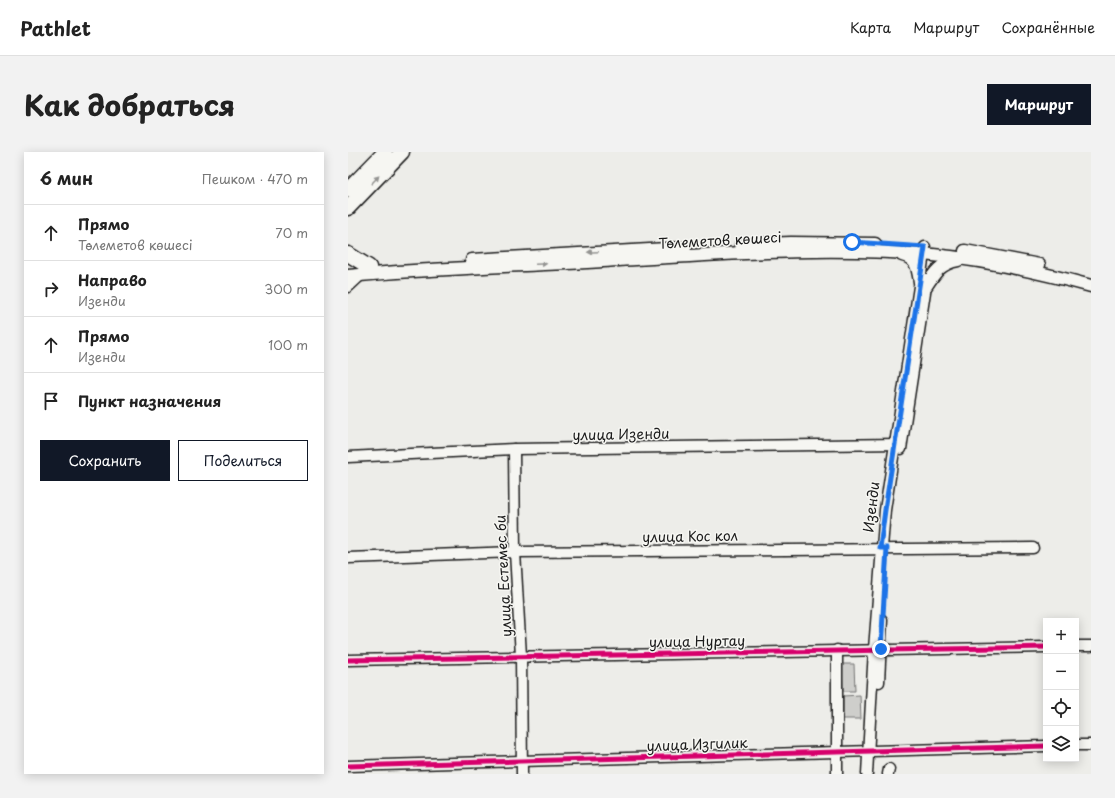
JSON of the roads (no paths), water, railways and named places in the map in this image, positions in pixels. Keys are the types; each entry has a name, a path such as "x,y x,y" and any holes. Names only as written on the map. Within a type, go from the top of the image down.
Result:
{"highway":[{"path":"348,190 385,152"},
{"path":"348,208 402,152"},
{"path":"348,254 365,271"}],"main road":[{"name":"Төлеметов көшесі","path":"348,276 365,271 563,254 791,243 852,242 928,251 1004,257 1091,277"},
{"name":"Төлеметов көшесі","path":"348,268 365,271 728,254 821,251 928,251 1041,273 1091,286"},
{"path":"891,252 911,258 918,269 923,284 937,269 944,264 963,259"}],"street":[{"name":"Изенди","path":"874,774 872,751 884,548 898,443 928,251"},
{"path":"348,288 365,271"},
{"name":"улица Изенди","path":"348,457 514,449 898,443"},
{"name":"улица Естемес би","path":"514,449 515,552 521,656 522,774"},
{"name":"улица Кос кол","path":"348,558 515,552 1033,548"},
{"name":"улица Нуртау","path":"348,660 1043,646"},
{"path":"1079,646 1091,646"},
{"path":"837,650 837,774"},
{"path":"1079,745 1091,745"},
{"name":"улица Изгилик","path":"348,766 1043,746"},
{"name":"Изенди","path":"867,774 872,751"}]}
